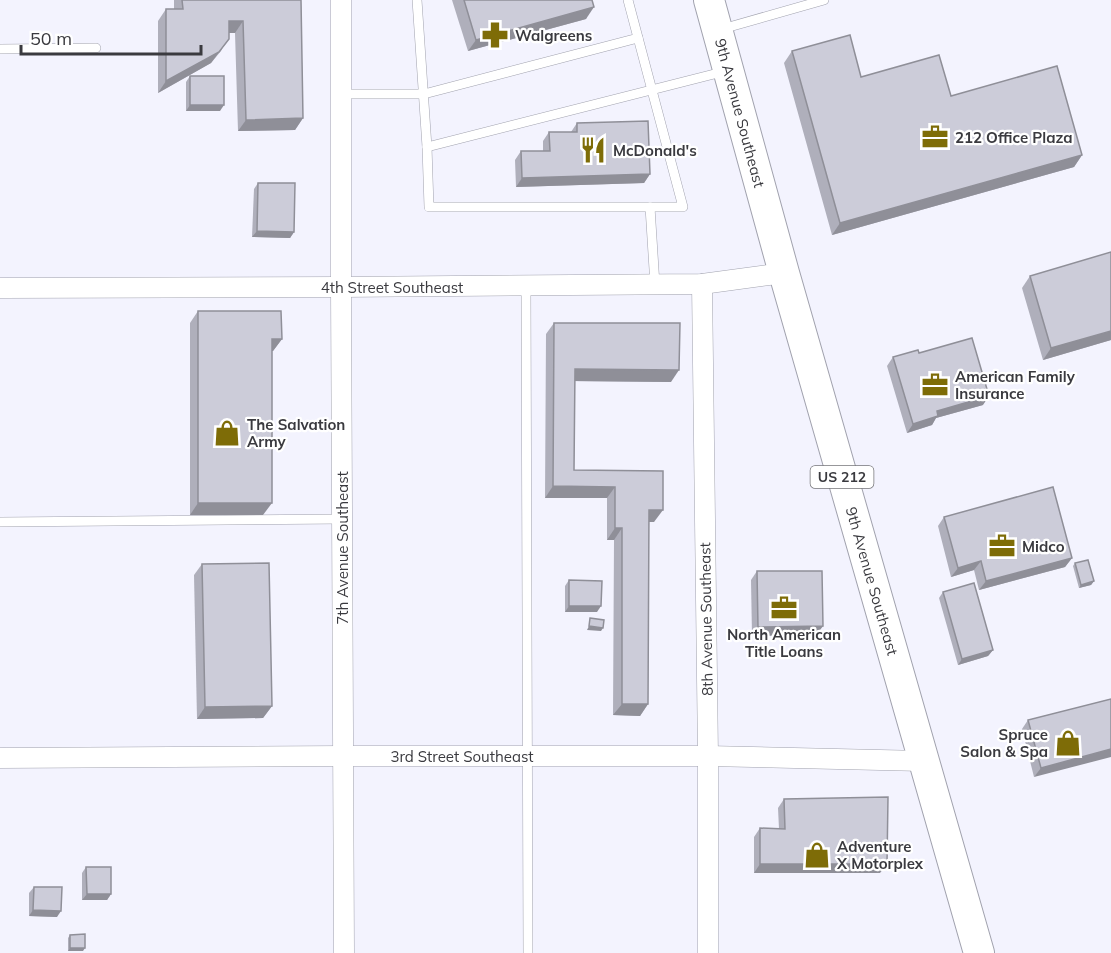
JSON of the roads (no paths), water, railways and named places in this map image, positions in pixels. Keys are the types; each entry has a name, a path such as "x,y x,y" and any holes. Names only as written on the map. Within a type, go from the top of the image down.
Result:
{"main road":[{"name":"9th Avenue Southeast","path":"709,0 784,273 979,953"}],"street":[{"name":"7th Avenue Southeast","path":"341,0 340,287 344,953"},
{"name":"4th Street Southeast","path":"0,288 655,285 702,284 784,273"},
{"name":"8th Avenue Southeast","path":"702,284 708,953"},
{"name":"3rd Street Southeast","path":"0,758 708,756 924,760"}],"lane":[{"path":"417,0 429,207 683,207 628,0"},
{"path":"717,30 825,0"},
{"path":"341,94 424,94 638,38"},
{"path":"0,48 96,48"},
{"path":"427,147 728,70"},
{"path":"650,207 655,285"},
{"path":"526,286 528,953"},
{"path":"0,522 342,519"}],"place":[{"name":"Walgreens","path":"495,35"},
{"name":"212 Office Plaza","path":"935,137"},
{"name":"McDonald's","path":"593,150"},
{"name":"American Family Insurance","path":"935,385"},
{"name":"The Salvation Army","path":"227,433"},
{"name":"Midco","path":"1002,546"},
{"name":"North American Title Loans","path":"784,608"},
{"name":"Spruce Salon & Spa","path":"1068,743"},
{"name":"Adventure X Motorplex","path":"817,855"}]}
